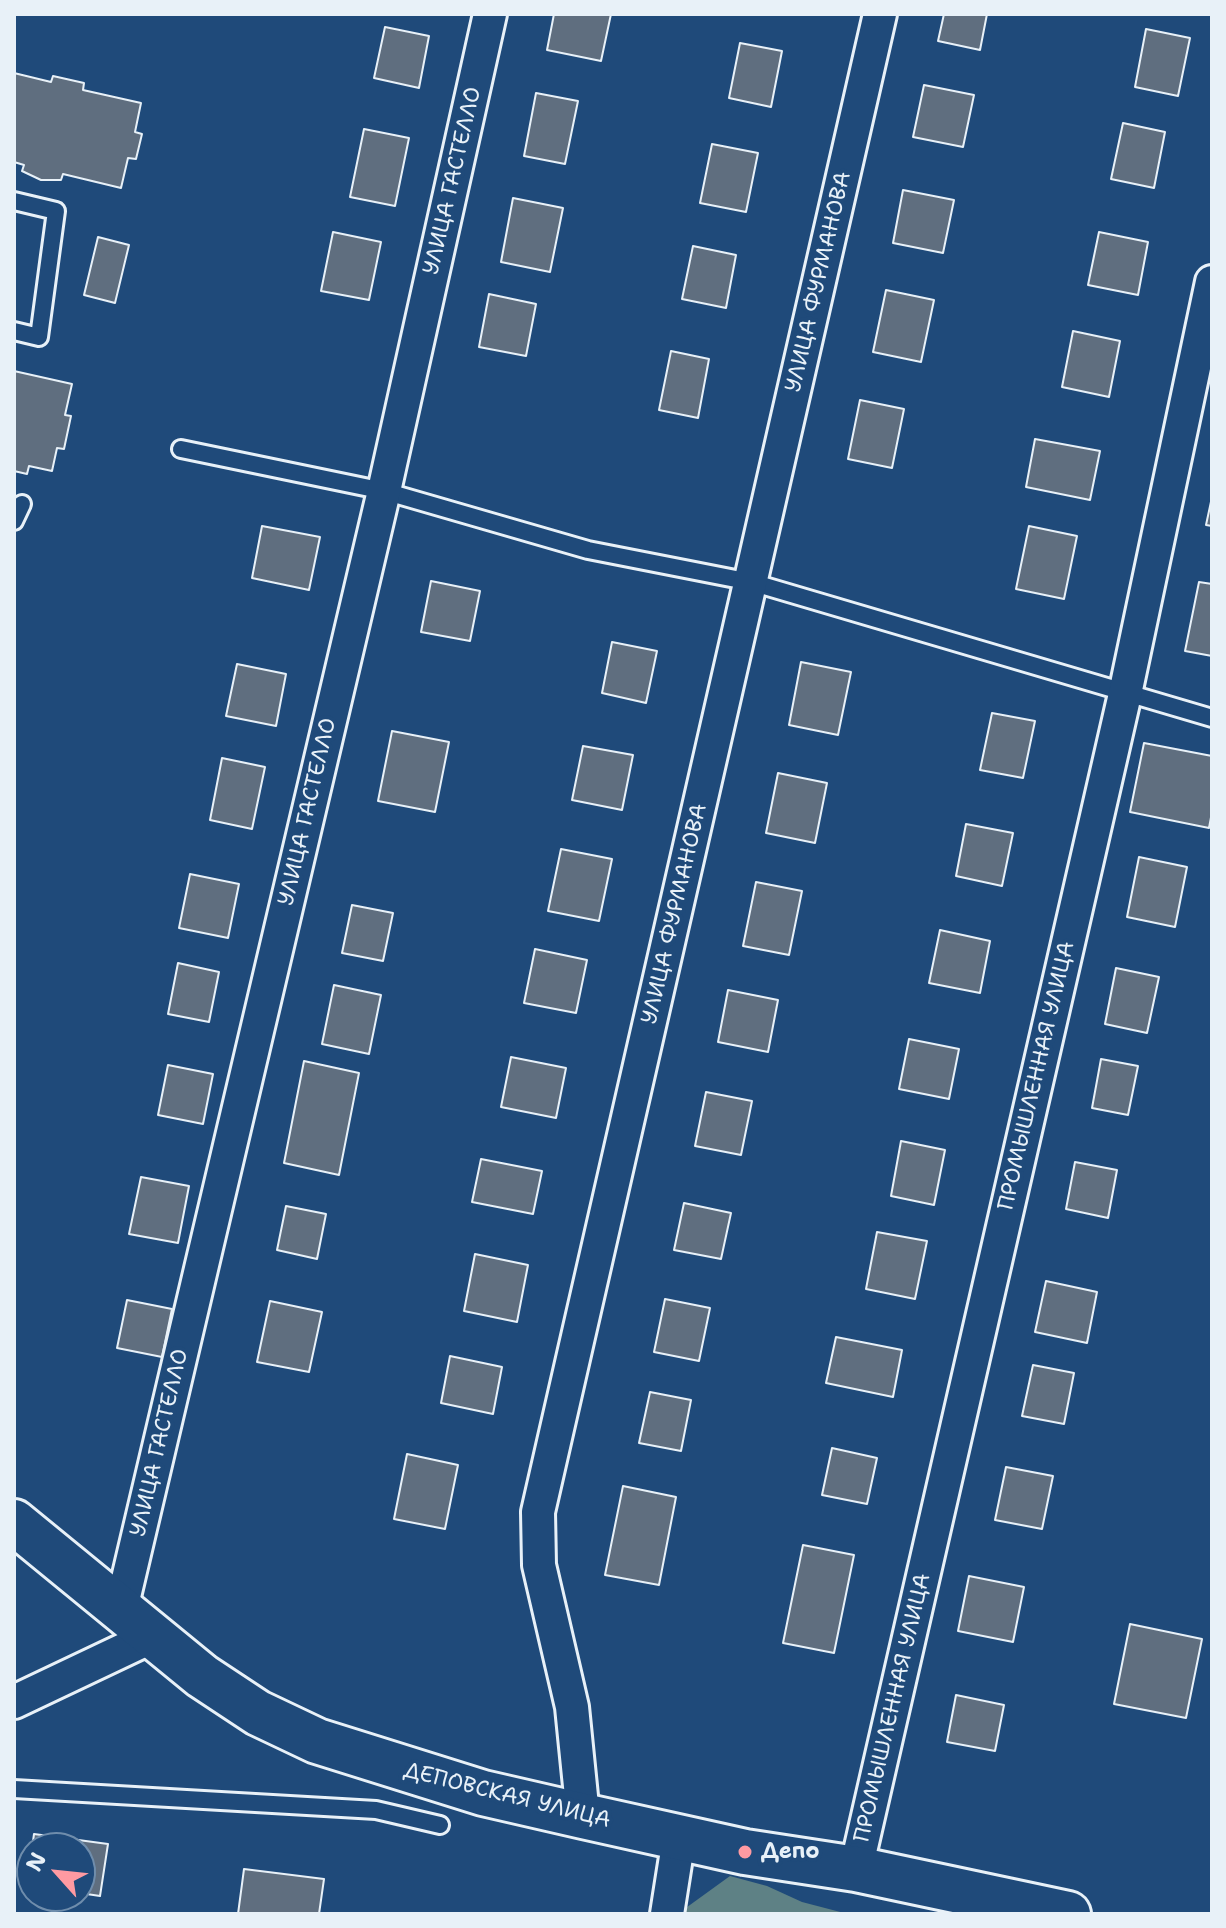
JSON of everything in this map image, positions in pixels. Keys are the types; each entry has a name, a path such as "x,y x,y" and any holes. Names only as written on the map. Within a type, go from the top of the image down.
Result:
{"street":[{"name":"УЛИЦА ГАСТЕЛЛО","path":"137,1622 490,14"},
{"name":"УЛИЦА ФУРМАНОВА","path":"583,1816 572,1707 539,1565 538,1512 880,14"},
{"name":"ПРОМЫШЛЕННАЯ УЛИЦА","path":"856,1869 1125,694 1212,282"},
{"name":"ДЕПОВСКАЯ УЛИЦА","path":"14,1522 202,1676 258,1713 317,1741 382,1764 483,1793 745,1852 856,1869 1068,1914"},
{"path":"14,1702 137,1622"},
{"path":"667,1914 679,1838"}],"lane":[{"path":"14,201 56,211 39,337 14,331"},
{"path":"181,449 384,491 588,550 751,582 1212,718"},
{"path":"14,521 22,504"},
{"path":"14,1789 376,1810 440,1825"}],"green space":[{"path":"730,1876 767,1886 802,1902 848,1914 682,1914 683,1910"}],"building":[{"path":"554,14 611,14 601,61 547,50"},
{"path":"944,14 987,14 980,50 938,41"},
{"path":"385,27 429,36 419,88 374,78"},
{"path":"1146,29 1190,38 1178,96 1135,87"},
{"path":"740,43 782,51 771,107 729,98"},
{"path":"14,73 51,82 53,76 84,83 83,90 141,103 135,132 142,134 136,159 128,158 121,188 63,174 61,180 41,180 22,171 24,165 14,162"},
{"path":"924,85 974,95 963,147 913,137"},
{"path":"536,93 578,101 565,164 524,156"},
{"path":"1123,123 1165,132 1154,188 1111,179"},
{"path":"364,129 409,138 395,206 350,197"},
{"path":"712,144 758,153 746,212 700,203"},
{"path":"903,190 954,200 943,253 893,243"},
{"path":"513,198 563,208 550,272 501,262"},
{"path":"333,232 381,242 369,300 321,291"},
{"path":"1099,232 1148,242 1138,295 1088,285"},
{"path":"98,237 129,245 115,303 84,295"},
{"path":"693,246 736,255 726,308 682,299"},
{"path":"886,290 934,300 921,362 873,352"},
{"path":"489,294 536,304 526,356 479,347"},
{"path":"1073,331 1120,341 1109,397 1062,387"},
{"path":"671,351 709,359 698,418 659,410"},
{"path":"14,371 72,384 65,415 71,416 64,449 57,448 52,471 29,466 27,474 14,471"},
{"path":"860,400 904,409 892,468 848,459"},
{"path":"1035,439 1100,451 1090,500 1026,487"},
{"path":"1212,497 1212,526 1206,525"},
{"path":"262,526 320,537 309,590 252,578"},
{"path":"1029,526 1077,536 1064,599 1016,589"},
{"path":"431,581 480,591 470,641 421,632"},
{"path":"1199,582 1212,584 1212,656 1185,651"},
{"path":"612,642 657,651 646,703 602,693"},
{"path":"801,662 851,672 838,735 789,725"},
{"path":"237,664 286,674 276,726 226,716"},
{"path":"992,713 1035,721 1023,778 980,770"},
{"path":"392,731 449,742 435,812 378,801"},
{"path":"1144,743 1212,756 1209,828 1130,812"},
{"path":"583,746 633,755 622,810 572,800"},
{"path":"222,758 265,767 252,829 210,820"},
{"path":"778,773 827,783 815,843 766,833"},
{"path":"966,824 1013,833 1002,886 956,876"},
{"path":"561,849 612,859 599,921 548,911"},
{"path":"1139,857 1187,867 1175,927 1127,917"},
{"path":"190,874 239,884 228,938 179,928"},
{"path":"756,882 802,891 789,955 743,946"},
{"path":"352,905 393,913 383,961 342,953"},
{"path":"940,930 990,941 980,993 929,983"},
{"path":"535,949 587,960 576,1013 524,1003"},
{"path":"178,963 219,972 209,1022 168,1014"},
{"path":"1116,968 1159,977 1147,1033 1105,1024"},
{"path":"334,985 381,995 369,1054 322,1044"},
{"path":"728,990 778,1000 768,1052 718,1042"},
{"path":"909,1039 959,1049 949,1099 899,1089"},
{"path":"511,1057 566,1068 556,1118 501,1107"},
{"path":"1101,1059 1138,1066 1128,1115 1092,1108"},
{"path":"304,1061 359,1073 339,1175 284,1163"},
{"path":"168,1065 213,1074 203,1124 158,1115"},
{"path":"706,1092 752,1101 741,1155 695,1146"},
{"path":"901,1141 945,1150 934,1205 891,1196"},
{"path":"481,1159 542,1171 533,1214 472,1202"},
{"path":"1075,1162 1117,1170 1108,1218 1066,1209"},
{"path":"141,1177 189,1186 178,1243 129,1234"},
{"path":"684,1203 731,1213 721,1259 674,1250"},
{"path":"286,1206 326,1214 317,1259 277,1250"},
{"path":"877,1232 927,1241 915,1299 866,1289"},
{"path":"475,1254 528,1265 517,1322 464,1311"},
{"path":"1046,1281 1097,1292 1087,1343 1035,1332"},
{"path":"665,1299 710,1308 699,1361 654,1352"},
{"path":"127,1300 172,1309 162,1357 117,1348"},
{"path":"270,1301 322,1312 309,1372 257,1362"},
{"path":"836,1337 902,1350 893,1397 826,1383"},
{"path":"450,1356 502,1367 493,1414 441,1403"},
{"path":"1033,1365 1074,1373 1064,1424 1022,1416"},
{"path":"650,1392 691,1400 681,1451 639,1443"},
{"path":"832,1448 877,1458 867,1504 822,1495"},
{"path":"407,1454 458,1465 445,1529 394,1519"},
{"path":"1006,1467 1053,1476 1042,1529 995,1520"},
{"path":"623,1486 676,1497 659,1585 605,1575"},
{"path":"803,1545 854,1555 834,1653 783,1643"},
{"path":"969,1576 1024,1587 1013,1642 958,1631"},
{"path":"1130,1624 1202,1639 1186,1718 1114,1704"},
{"path":"956,1695 1004,1705 995,1751 947,1742"},
{"path":"96,1842 108,1844 100,1896 96,1895"},
{"path":"244,1869 324,1879 319,1914 238,1914"}],"place":[{"name":"Депо","path":"745,1852"}]}
